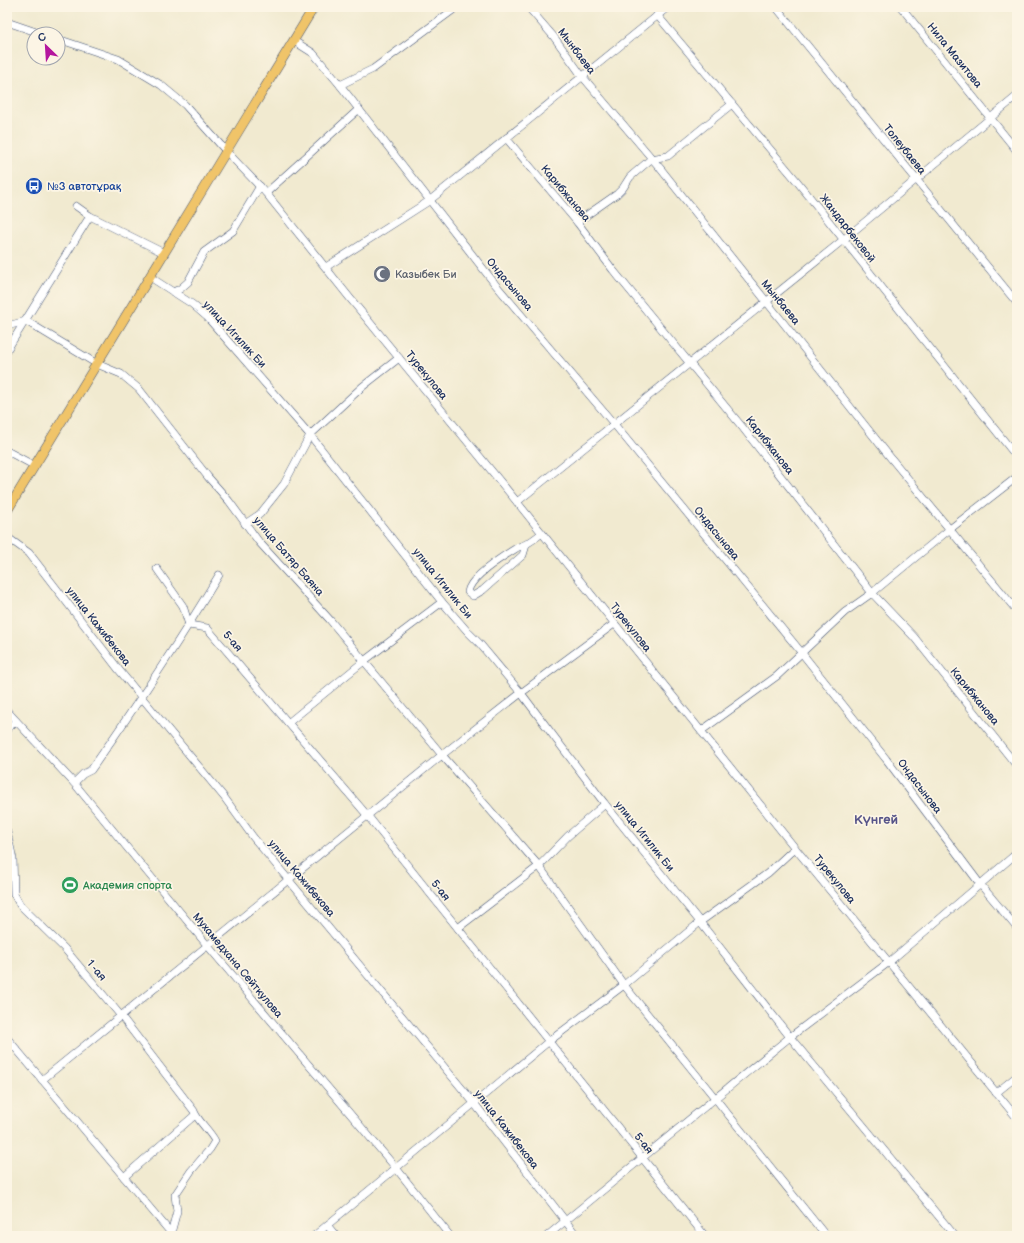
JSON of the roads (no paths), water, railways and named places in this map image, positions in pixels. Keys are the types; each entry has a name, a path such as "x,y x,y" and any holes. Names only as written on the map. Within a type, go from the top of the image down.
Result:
{"main road":[{"path":"7,511 314,7"}],"street":[{"path":"340,85 373,69 457,7"},
{"name":"Мынбаева","path":"528,7 554,37 582,76 664,174 890,457 1017,611"},
{"path":"326,267 430,201 668,7"},
{"name":"Толеубаева","path":"776,7 1017,303"},
{"name":"Нила Мазитова","path":"901,7 1017,151"},
{"name":"Жандарбековой","path":"657,15 796,180 1017,457"},
{"path":"7,22 26,29"},
{"name":"Ондасынова","path":"294,40 313,53 340,85 495,284 614,424 801,652 886,759 980,884 1017,928"},
{"name":"Турекулова","path":"66,42 118,59 161,85 185,105 260,186 517,502 795,848 1017,1118"},
{"path":"517,502 843,240 1017,96"},
{"path":"577,222 617,194 630,178 651,159 668,156 732,104"},
{"path":"266,193 359,109"},
{"name":"Карибжанова","path":"506,138 577,222 613,270 743,428 872,593 914,637 1017,766"},
{"path":"173,292 180,289 188,282 204,252 233,231 260,186"},
{"path":"76,206 90,216 164,253"},
{"path":"7,350 90,216"},
{"name":"улица Игилик Би","path":"150,277 192,304 207,317 310,435 442,602 521,693 605,804 790,1037 955,1236"},
{"path":"7,326 26,321"},
{"name":"улица Батяр Баяна","path":"26,321 97,364 121,374 139,389 208,477 229,501 259,542 330,620 442,755 538,866 624,985 826,1236"},
{"path":"245,524 260,514 284,484 310,435 362,387 399,358"},
{"path":"7,451 35,466"},
{"path":"701,731 777,676 845,612 872,593 950,529 1017,477"},
{"path":"526,545 523,555 483,590 472,596 468,592 472,582 486,569 516,548 526,545 542,533"},
{"name":"улица Кажибекова","path":"7,537 29,553 119,670 224,797 253,837 474,1103 577,1236"},
{"path":"157,569 183,606 189,625"},
{"path":"74,783 83,774 91,770 142,697 189,625 219,575"},
{"path":"288,723 364,661 442,602"},
{"path":"42,1080 442,755 521,693 614,624"},
{"name":"5-ая","path":"189,625 207,628 367,815 705,1236"},
{"name":"Мухамедхана Сейткулова","path":"7,711 74,783 207,945 396,1168 450,1236"},
{"path":"7,729 16,721"},
{"path":"458,928 538,866 568,836 605,804"},
{"name":"1 -ая","path":"7,832 13,859 14,894 20,905 64,948 121,1016 215,1140 175,1195 177,1211 172,1235"},
{"path":"314,1236 548,1042 624,985 700,922 768,873 795,848"},
{"path":"547,1236 790,1037 889,962 1017,853"},
{"path":"7,1038 172,1235"},
{"path":"996,1093 1017,1077"},
{"path":"124,1177 193,1119 195,1115"},
{"path":"327,1225 336,1236"}],"place":[{"name":"№3 автотұрақ","path":"34,186"},
{"name":"Казыбек Би","path":"382,274"},
{"name":"Академия спорта","path":"70,885"}],"district":[{"name":"Күнгей","path":"876,819"}]}
